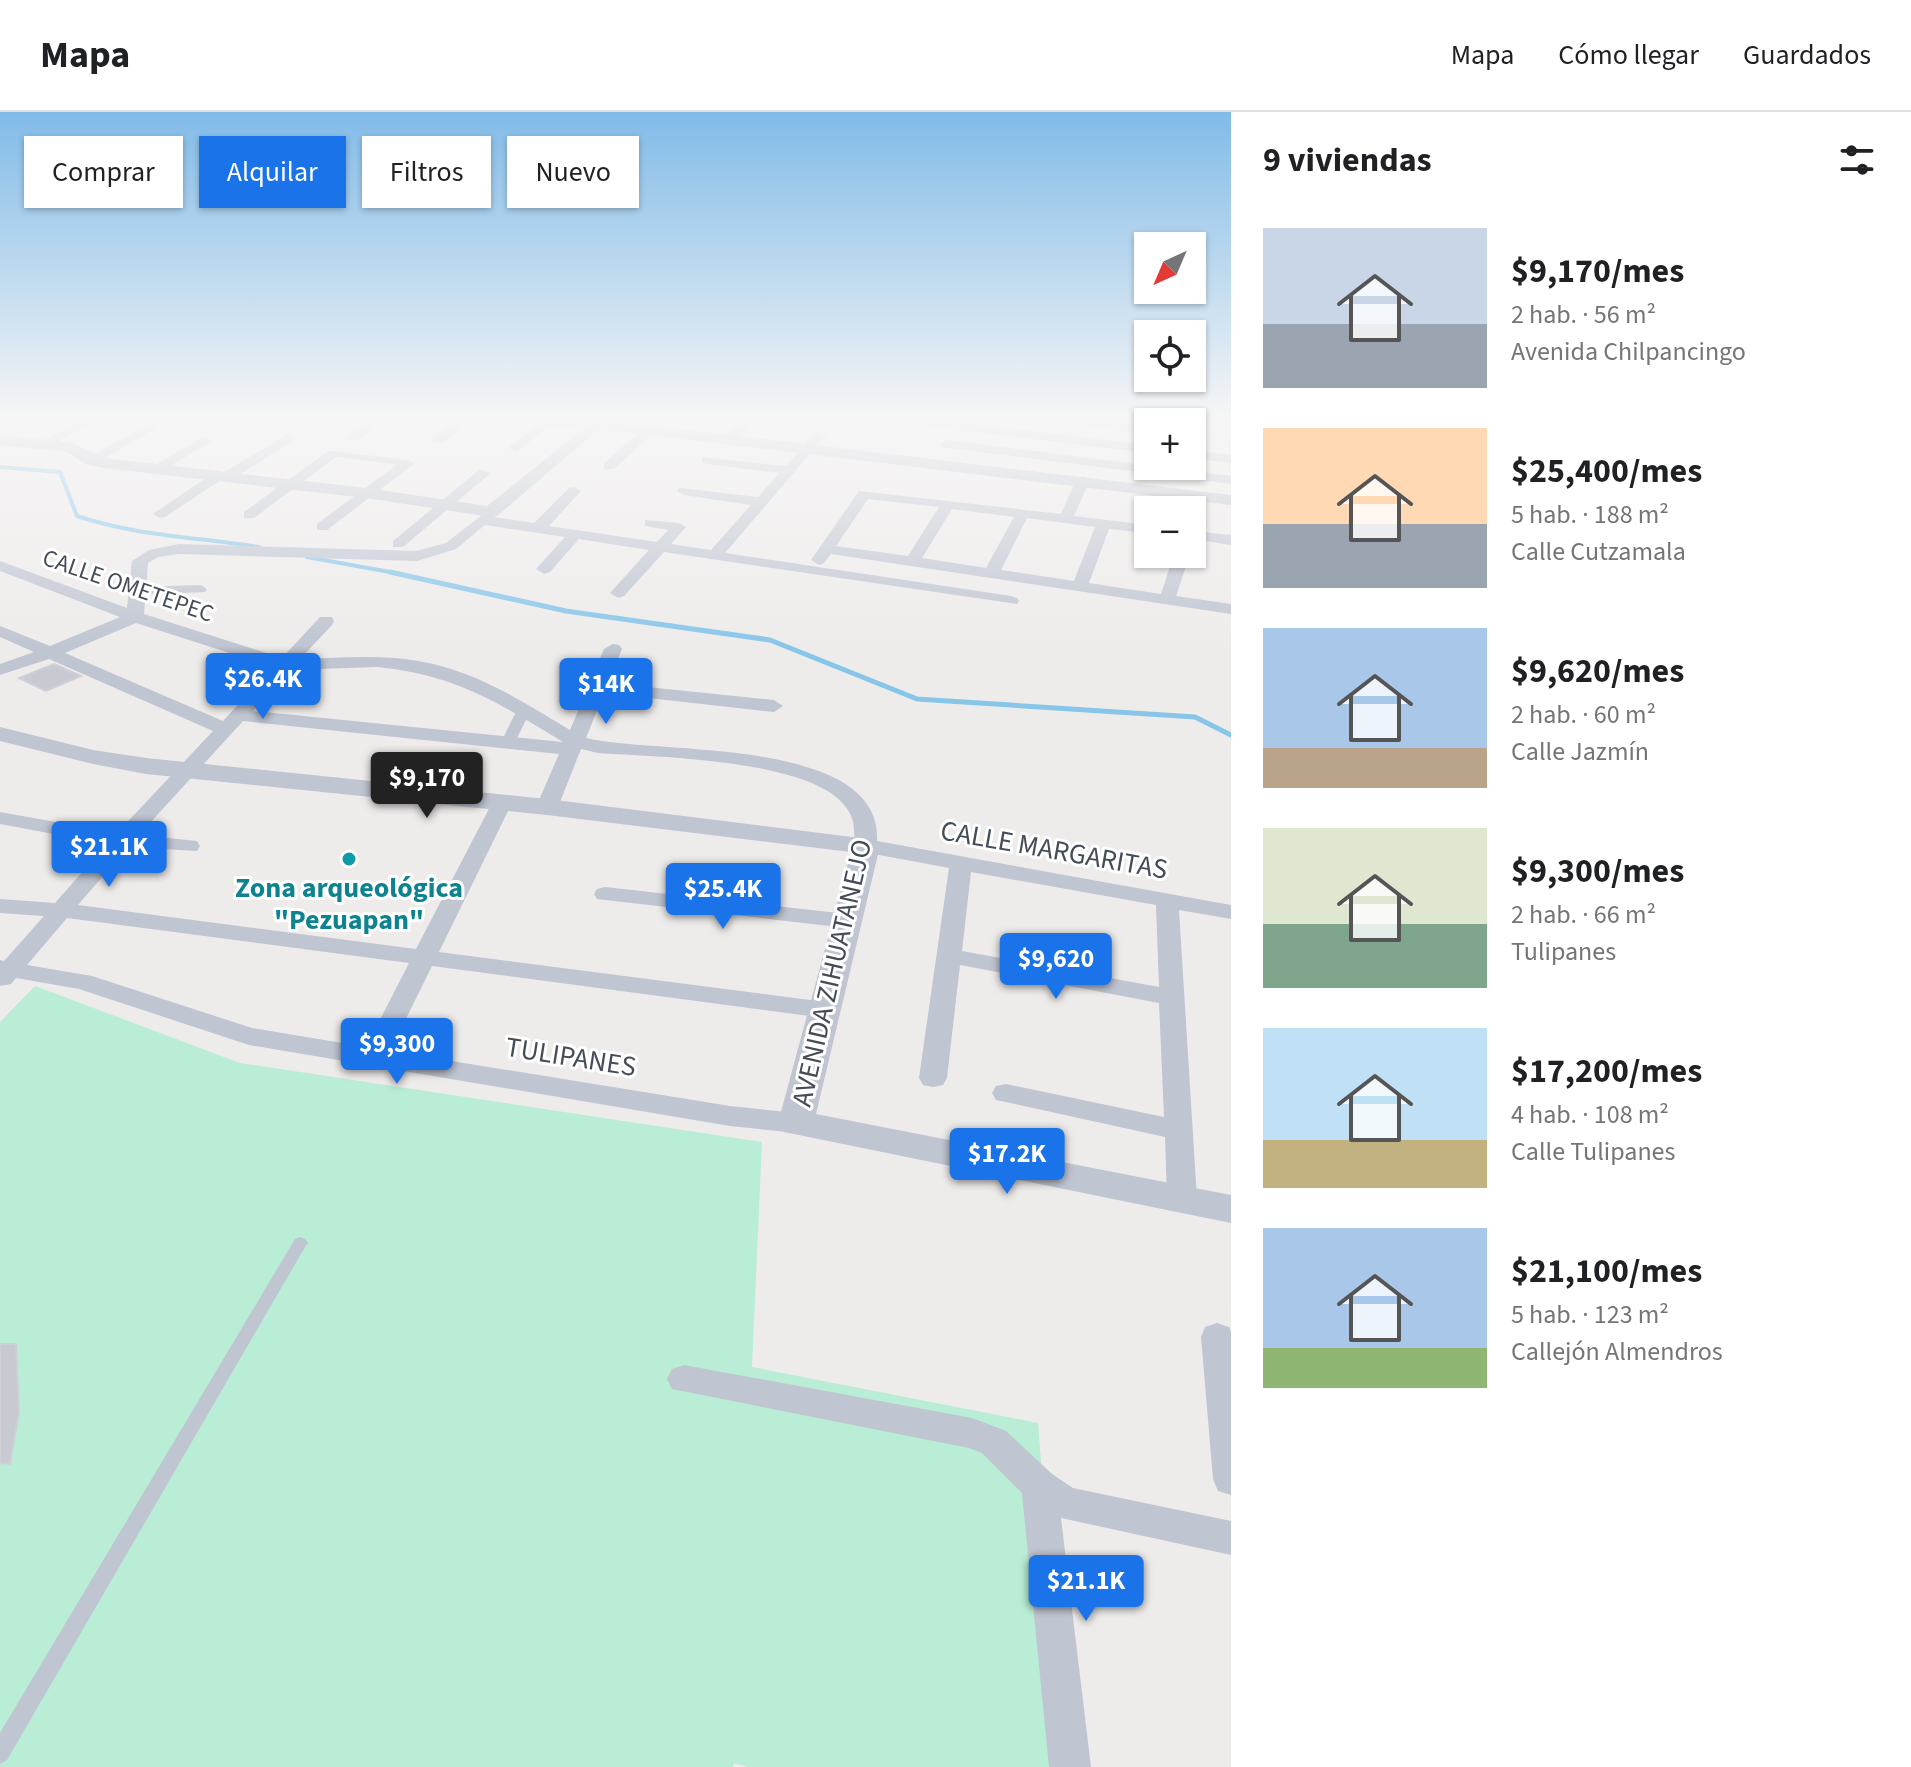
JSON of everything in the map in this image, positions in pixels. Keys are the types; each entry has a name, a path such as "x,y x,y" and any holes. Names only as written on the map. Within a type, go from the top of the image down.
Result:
{"street":[{"path":"160,514 191,495"},
{"path":"249,515 275,495"},
{"path":"322,527 363,495"},
{"path":"382,495 445,504 536,530 1011,601"},
{"path":"398,544 456,495"},
{"path":"0,670 50,653 135,617 140,561 154,553 179,549 430,553 451,546 512,495"},
{"path":"536,530 570,495"},
{"path":"713,495 760,502"},
{"path":"713,557 766,495"},
{"path":"811,571 863,495"},
{"path":"874,495 1134,527"},
{"path":"1066,518 1076,495"},
{"path":"1194,495 1231,500"},
{"path":"913,561 948,504"},
{"path":"991,573 1023,513"},
{"path":"618,593 662,549 679,527 650,523"},
{"path":"1080,586 1104,523"},
{"path":"544,569 574,536"},
{"path":"1206,537 1231,540"},
{"path":"828,549 1231,609"},
{"name":"CALLE OMETEPEC","path":"0,566 135,617 285,665"},
{"path":"1167,600 1177,568"},
{"path":"136,591 201,589"},
{"path":"4,973 122,840 326,621"},
{"path":"0,631 232,722 573,745"},
{"path":"547,807 613,649"},
{"name":"AVENIDA ZIHUATANEJO","path":"285,665 377,662 418,666 466,680 524,710 573,745 773,763 820,778 849,795 867,821 866,846 796,1123"},
{"path":"597,687 774,706"},
{"path":"508,742 524,710"},
{"path":"0,734 93,757 866,846"},
{"path":"374,1057 502,803"},
{"path":"0,818 122,840 189,846"},
{"name":"CALLE MARGARITAS","path":"866,846 1231,912"},
{"path":"933,1078 961,863"},
{"path":"605,894 847,921"},
{"path":"1167,901 1182,1199"},
{"path":"0,906 59,910 423,960 825,1010"},
{"path":"949,956 1172,997"},
{"name":"TULIPANES","path":"4,973 83,982 249,1036 730,1116 796,1123"},
{"path":"1006,1093 1179,1130"},
{"path":"796,1123 1231,1209"},
{"path":"1217,1337 1231,1479"},
{"path":"684,1379 972,1433 994,1442 1039,1486 1065,1503 1231,1538"},
{"path":"1039,1486 1070,1767"}],"lane":[{"path":"0,1753 300,1243"}],"green space":[{"path":"35,986 240,1063 762,1142 752,1367 1038,1423 1065,1767 747,1767 734,1763 733,1767 0,1767 0,1022"}],"building":[{"path":"54,664 81,676 46,691 19,678"},
{"path":"0,1344 16,1344 19,1412 10,1464 0,1463"}],"waterway":[{"path":"69,495 77,516 99,523 259,547"},
{"path":"307,557 390,572"},
{"path":"390,572 401,574"},
{"path":"390,572 566,611 770,640 917,699 1195,717 1231,735"}],"place":[{"name":"Zona arqueológica \"Pezuapan\"","path":"349,859"}]}
